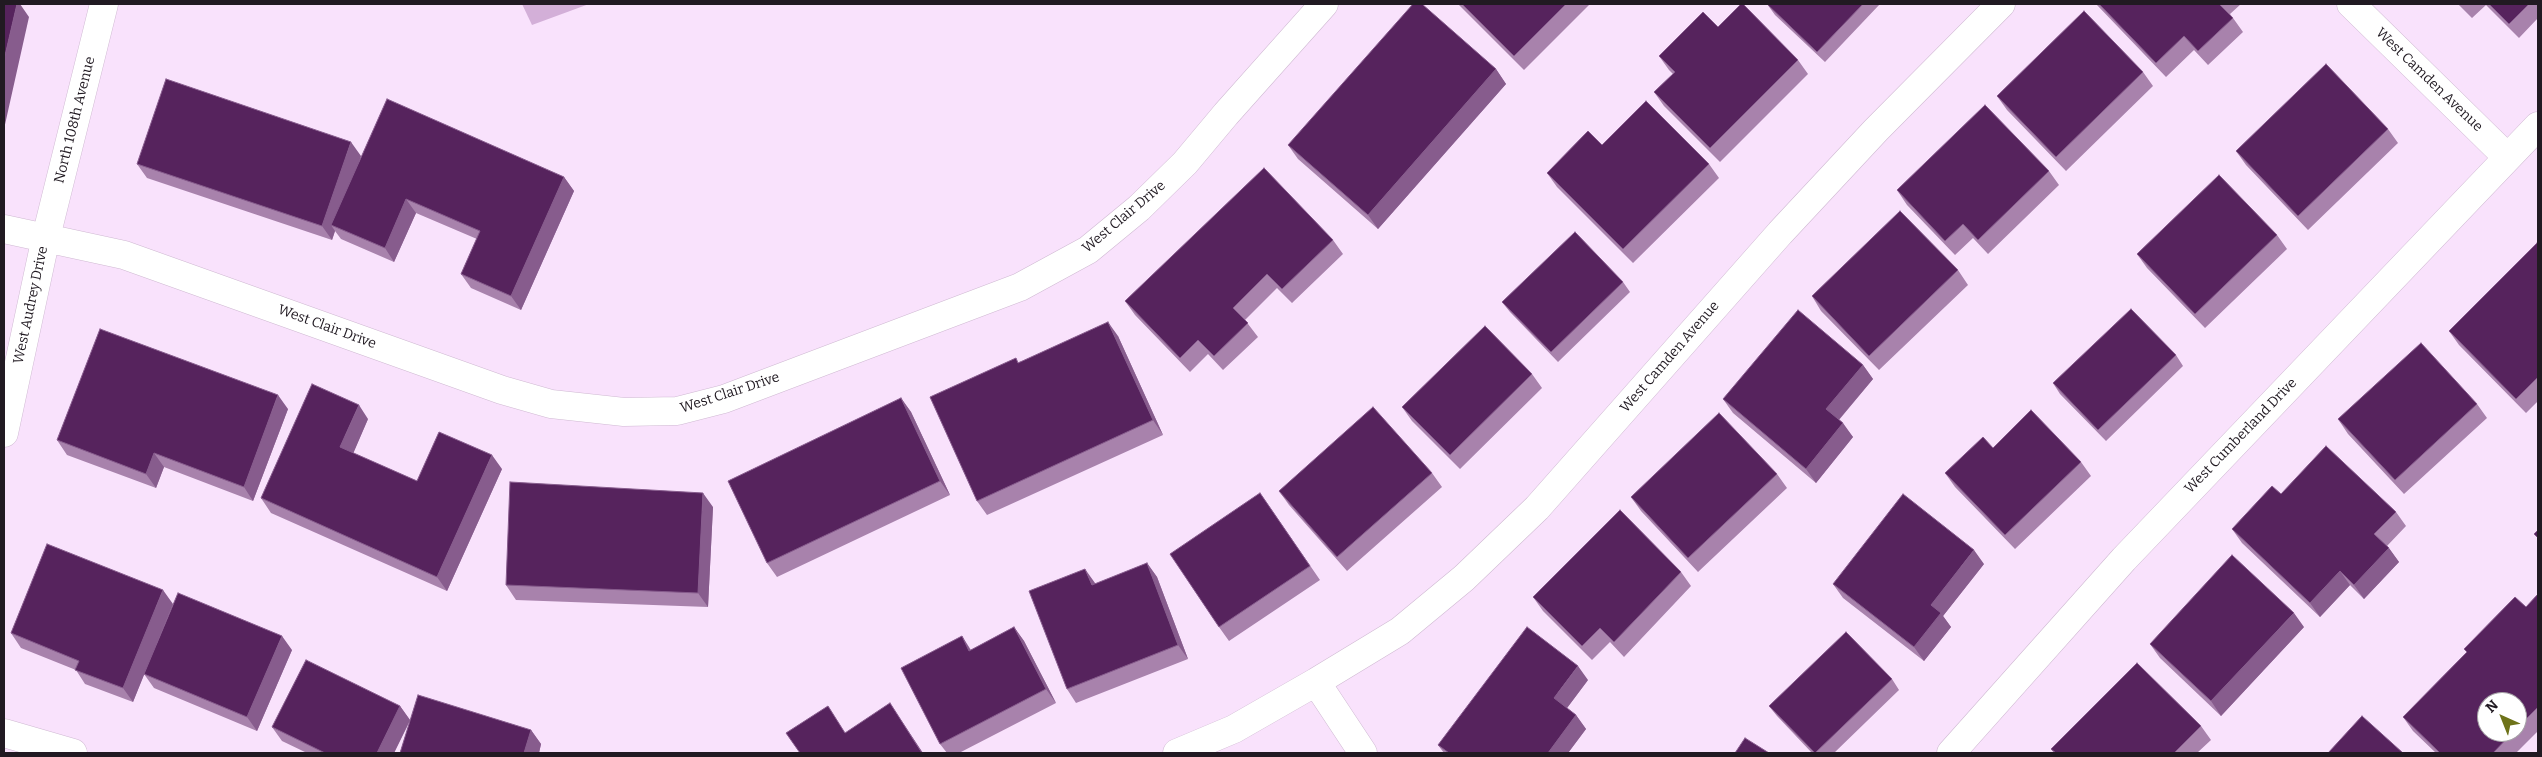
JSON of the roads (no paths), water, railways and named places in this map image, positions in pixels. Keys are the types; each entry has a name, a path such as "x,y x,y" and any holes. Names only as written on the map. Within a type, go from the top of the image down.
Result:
{"street":[{"name":"North 108th Avenue","path":"46,237 104,4"},
{"name":"West Clair Drive","path":"4,229 124,255 502,390 551,404 624,412 677,411 724,399 1020,287 1088,250 1139,208 1185,163 1324,4"},
{"name":"West Camden Avenue","path":"1177,753 1234,729 1400,631 1464,578 1537,508 1780,233 1876,130 2001,4"},
{"name":"West Camden Avenue","path":"2351,4 2507,157"},
{"name":"West Cumberland Drive","path":"1952,753 2124,559 2538,126"},
{"name":"West Audrey Drive","path":"4,433 46,237"},
{"path":"1316,682 1363,753"},
{"path":"4,733 73,753"}]}
